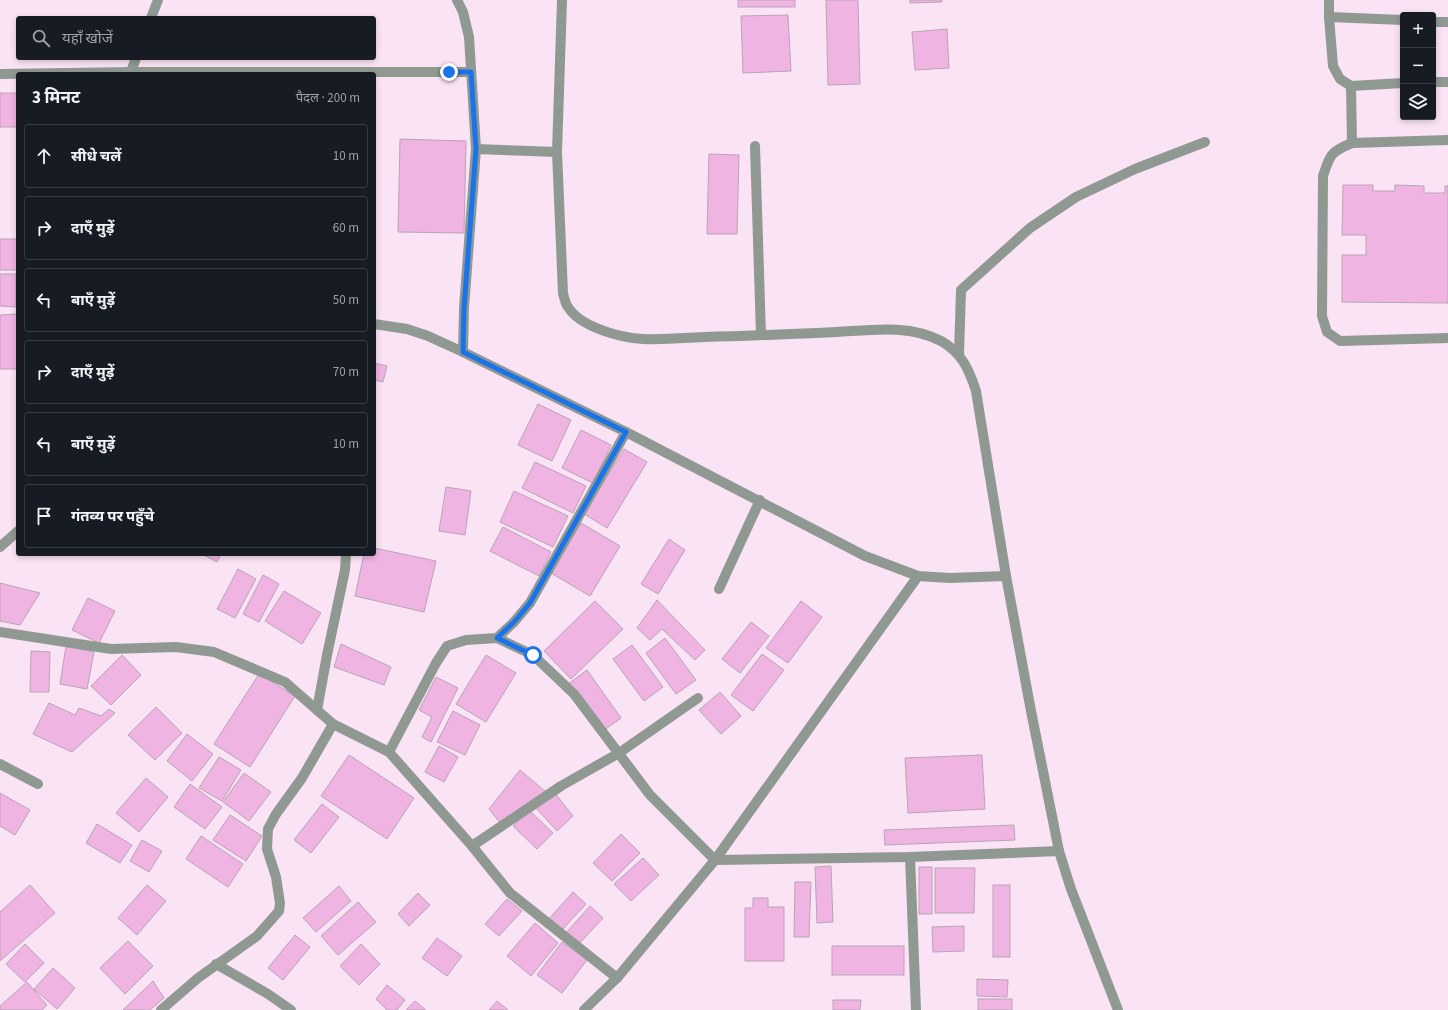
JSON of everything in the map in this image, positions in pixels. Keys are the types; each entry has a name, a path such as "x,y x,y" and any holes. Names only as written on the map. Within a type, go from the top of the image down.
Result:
{"street":[{"path":"152,16 158,0"},
{"path":"457,0 463,12 470,37 476,149 464,308 463,352"},
{"path":"562,0 557,152 563,293 567,307 578,319 591,327 643,339 895,329 921,332 941,341 959,354 971,375 976,391 1006,576 1059,850 1071,889 1118,1010"},
{"path":"1329,0 1332,66 1340,79 1352,86 1400,83"},
{"path":"1329,17 1400,20"},
{"path":"1436,22 1448,22"},
{"path":"135,60 131,72 471,72"},
{"path":"0,74 16,74"},
{"path":"1436,82 1448,82"},
{"path":"1352,86 1352,143"},
{"path":"1448,140 1352,143 1340,148 1329,157 1323,176 1322,316 1327,332 1340,341 1448,338"},
{"path":"959,354 961,290 1030,228 1076,197 1135,169 1205,142"},
{"path":"755,146 761,335"},
{"path":"476,149 557,152"},
{"path":"376,324 408,328 463,352 626,432 866,556 918,576 950,578 1006,576"},
{"path":"497,638 514,622 530,603 626,432"},
{"path":"719,589 760,500"},
{"path":"0,547 16,533"},
{"path":"317,710 345,570 346,556"},
{"path":"584,1010 617,978 715,860 918,576"},
{"path":"0,632 111,649 176,647 214,652 285,682 333,724 388,752 472,846 510,893 617,978"},
{"path":"388,752 436,662 447,646 466,640 497,638 533,655 574,694 650,795 715,860 910,857 1059,850"},
{"path":"472,846 561,786 619,753 698,698"},
{"path":"161,1010 216,964 257,936 279,911 280,903 276,877 267,849 268,829 276,814 302,778 333,724"},
{"path":"0,764 38,784"},
{"path":"910,857 916,1010"},
{"path":"216,964 268,994 291,1010"}],"building":[{"path":"738,0 795,0 795,7 738,7"},
{"path":"826,0 858,0 860,84 828,85"},
{"path":"910,0 942,0 942,2 910,3"},
{"path":"788,15 791,71 743,73 741,16"},
{"path":"947,29 949,68 915,70 912,32"},
{"path":"0,93 16,93 16,127 0,127"},
{"path":"400,139 466,141 464,233 398,232"},
{"path":"709,154 739,155 737,234 707,234"},
{"path":"1343,185 1373,185 1373,191 1395,191 1395,185 1424,186 1424,193 1445,193 1445,186 1448,186 1448,303 1342,302 1342,255 1366,255 1366,235 1342,235"},
{"path":"0,239 16,239 16,270 0,270"},
{"path":"0,274 16,274 16,307 0,306"},
{"path":"16,314 16,369 0,369 0,315"},
{"path":"376,363 387,366 383,382 376,380"},
{"path":"538,404 571,420 552,461 518,445"},
{"path":"581,430 611,445 593,483 562,468"},
{"path":"624,449 647,462 607,528 584,514"},
{"path":"535,462 586,486 573,513 522,488"},
{"path":"446,487 471,491 465,535 439,531"},
{"path":"514,491 568,516 553,547 500,522"},
{"path":"581,523 620,546 590,596 551,573"},
{"path":"503,527 551,552 539,576 490,551"},
{"path":"669,539 685,550 658,594 641,584"},
{"path":"376,548 436,561 424,612 355,596 364,556 376,556"},
{"path":"206,556 220,556 217,562"},
{"path":"238,569 256,579 235,618 217,609"},
{"path":"263,575 279,584 259,622 243,614"},
{"path":"0,583 40,593 20,625 0,621"},
{"path":"284,591 321,613 302,644 265,621"},
{"path":"88,598 115,611 99,643 72,630"},
{"path":"657,600 705,650 695,660 662,629 650,640 637,628"},
{"path":"595,601 623,629 571,679 544,651"},
{"path":"801,601 822,617 788,663 766,648"},
{"path":"751,622 769,636 740,673 722,659"},
{"path":"665,638 696,680 676,694 646,653"},
{"path":"341,644 391,667 384,685 334,667"},
{"path":"632,645 663,687 644,701 613,659"},
{"path":"66,646 94,652 87,689 60,684"},
{"path":"31,651 50,652 49,692 30,692"},
{"path":"762,654 784,670 753,711 731,695"},
{"path":"122,655 141,675 111,705 91,686"},
{"path":"486,655 516,673 486,722 456,704"},
{"path":"587,670 621,718 603,731 568,684"},
{"path":"259,674 295,696 250,767 214,744"},
{"path":"436,677 458,688 431,742 422,737 432,717 419,710"},
{"path":"720,692 741,716 721,734 699,710"},
{"path":"49,703 75,715 79,708 101,716 109,709 115,713 72,752 33,734"},
{"path":"156,707 182,733 155,760 128,735"},
{"path":"453,711 480,725 465,755 437,742"},
{"path":"187,734 213,754 192,781 167,761"},
{"path":"439,746 458,757 444,782 425,772"},
{"path":"349,755 414,798 387,839 321,796"},
{"path":"982,755 985,809 908,813 905,758"},
{"path":"219,757 241,770 222,801 199,788"},
{"path":"520,770 546,792 501,824 489,809"},
{"path":"244,773 271,792 249,821 223,802"},
{"path":"146,778 168,797 139,832 116,813"},
{"path":"190,784 222,807 205,829 174,807"},
{"path":"554,792 573,816 557,831 534,806"},
{"path":"0,793 30,810 15,835 0,826"},
{"path":"322,804 339,817 311,853 294,840"},
{"path":"529,810 553,833 537,849 513,826"},
{"path":"230,815 262,836 246,861 213,840"},
{"path":"97,824 132,845 120,863 86,843"},
{"path":"1014,825 1015,840 885,845 884,830"},
{"path":"621,834 640,853 612,881 593,863"},
{"path":"201,836 243,864 228,887 186,859"},
{"path":"142,840 162,851 149,872 130,861"},
{"path":"643,858 659,875 631,901 614,884"},
{"path":"831,866 833,922 817,923 815,867"},
{"path":"919,867 932,867 932,914 919,914"},
{"path":"935,868 975,868 974,913 935,913"},
{"path":"795,882 811,882 809,937 794,937"},
{"path":"30,885 55,913 0,961 0,912"},
{"path":"147,885 166,901 137,935 118,918"},
{"path":"993,885 1010,885 1010,957 993,957"},
{"path":"339,886 351,901 316,932 303,918"},
{"path":"573,892 586,904 561,931 548,920"},
{"path":"418,893 430,905 409,926 398,914"},
{"path":"753,898 768,898 768,907 784,907 784,961 745,961 745,908 753,908"},
{"path":"507,899 522,911 499,936 485,924"},
{"path":"358,902 376,922 338,955 321,936"},
{"path":"590,906 603,918 578,945 565,934"},
{"path":"535,923 558,943 531,976 507,956"},
{"path":"964,926 964,951 933,952 932,927"},
{"path":"295,935 310,947 283,980 268,968"},
{"path":"437,938 462,956 447,976 422,958"},
{"path":"128,941 153,966 125,994 100,968"},
{"path":"562,942 587,960 562,993 537,975"},
{"path":"25,944 44,963 25,982 6,964"},
{"path":"361,944 380,964 359,985 340,966"},
{"path":"832,946 904,946 904,975 832,975"},
{"path":"53,968 75,988 57,1009 34,989"},
{"path":"977,979 1008,980 1007,997 977,996"},
{"path":"153,981 164,998 150,1010 123,1010"},
{"path":"27,982 47,1005 42,1010 0,1010 0,1006"},
{"path":"387,985 405,1000 397,1010 387,1010 376,999"},
{"path":"978,999 1012,999 1012,1010 978,1010"},
{"path":"833,1000 861,1000 860,1010 833,1010"},
{"path":"415,1001 426,1010 406,1010"},
{"path":"497,1001 508,1010 489,1010"}],"route":[{"path":"449,72 471,72 476,149 464,308 463,352 626,432 530,603 514,622 497,638 533,655"}]}
